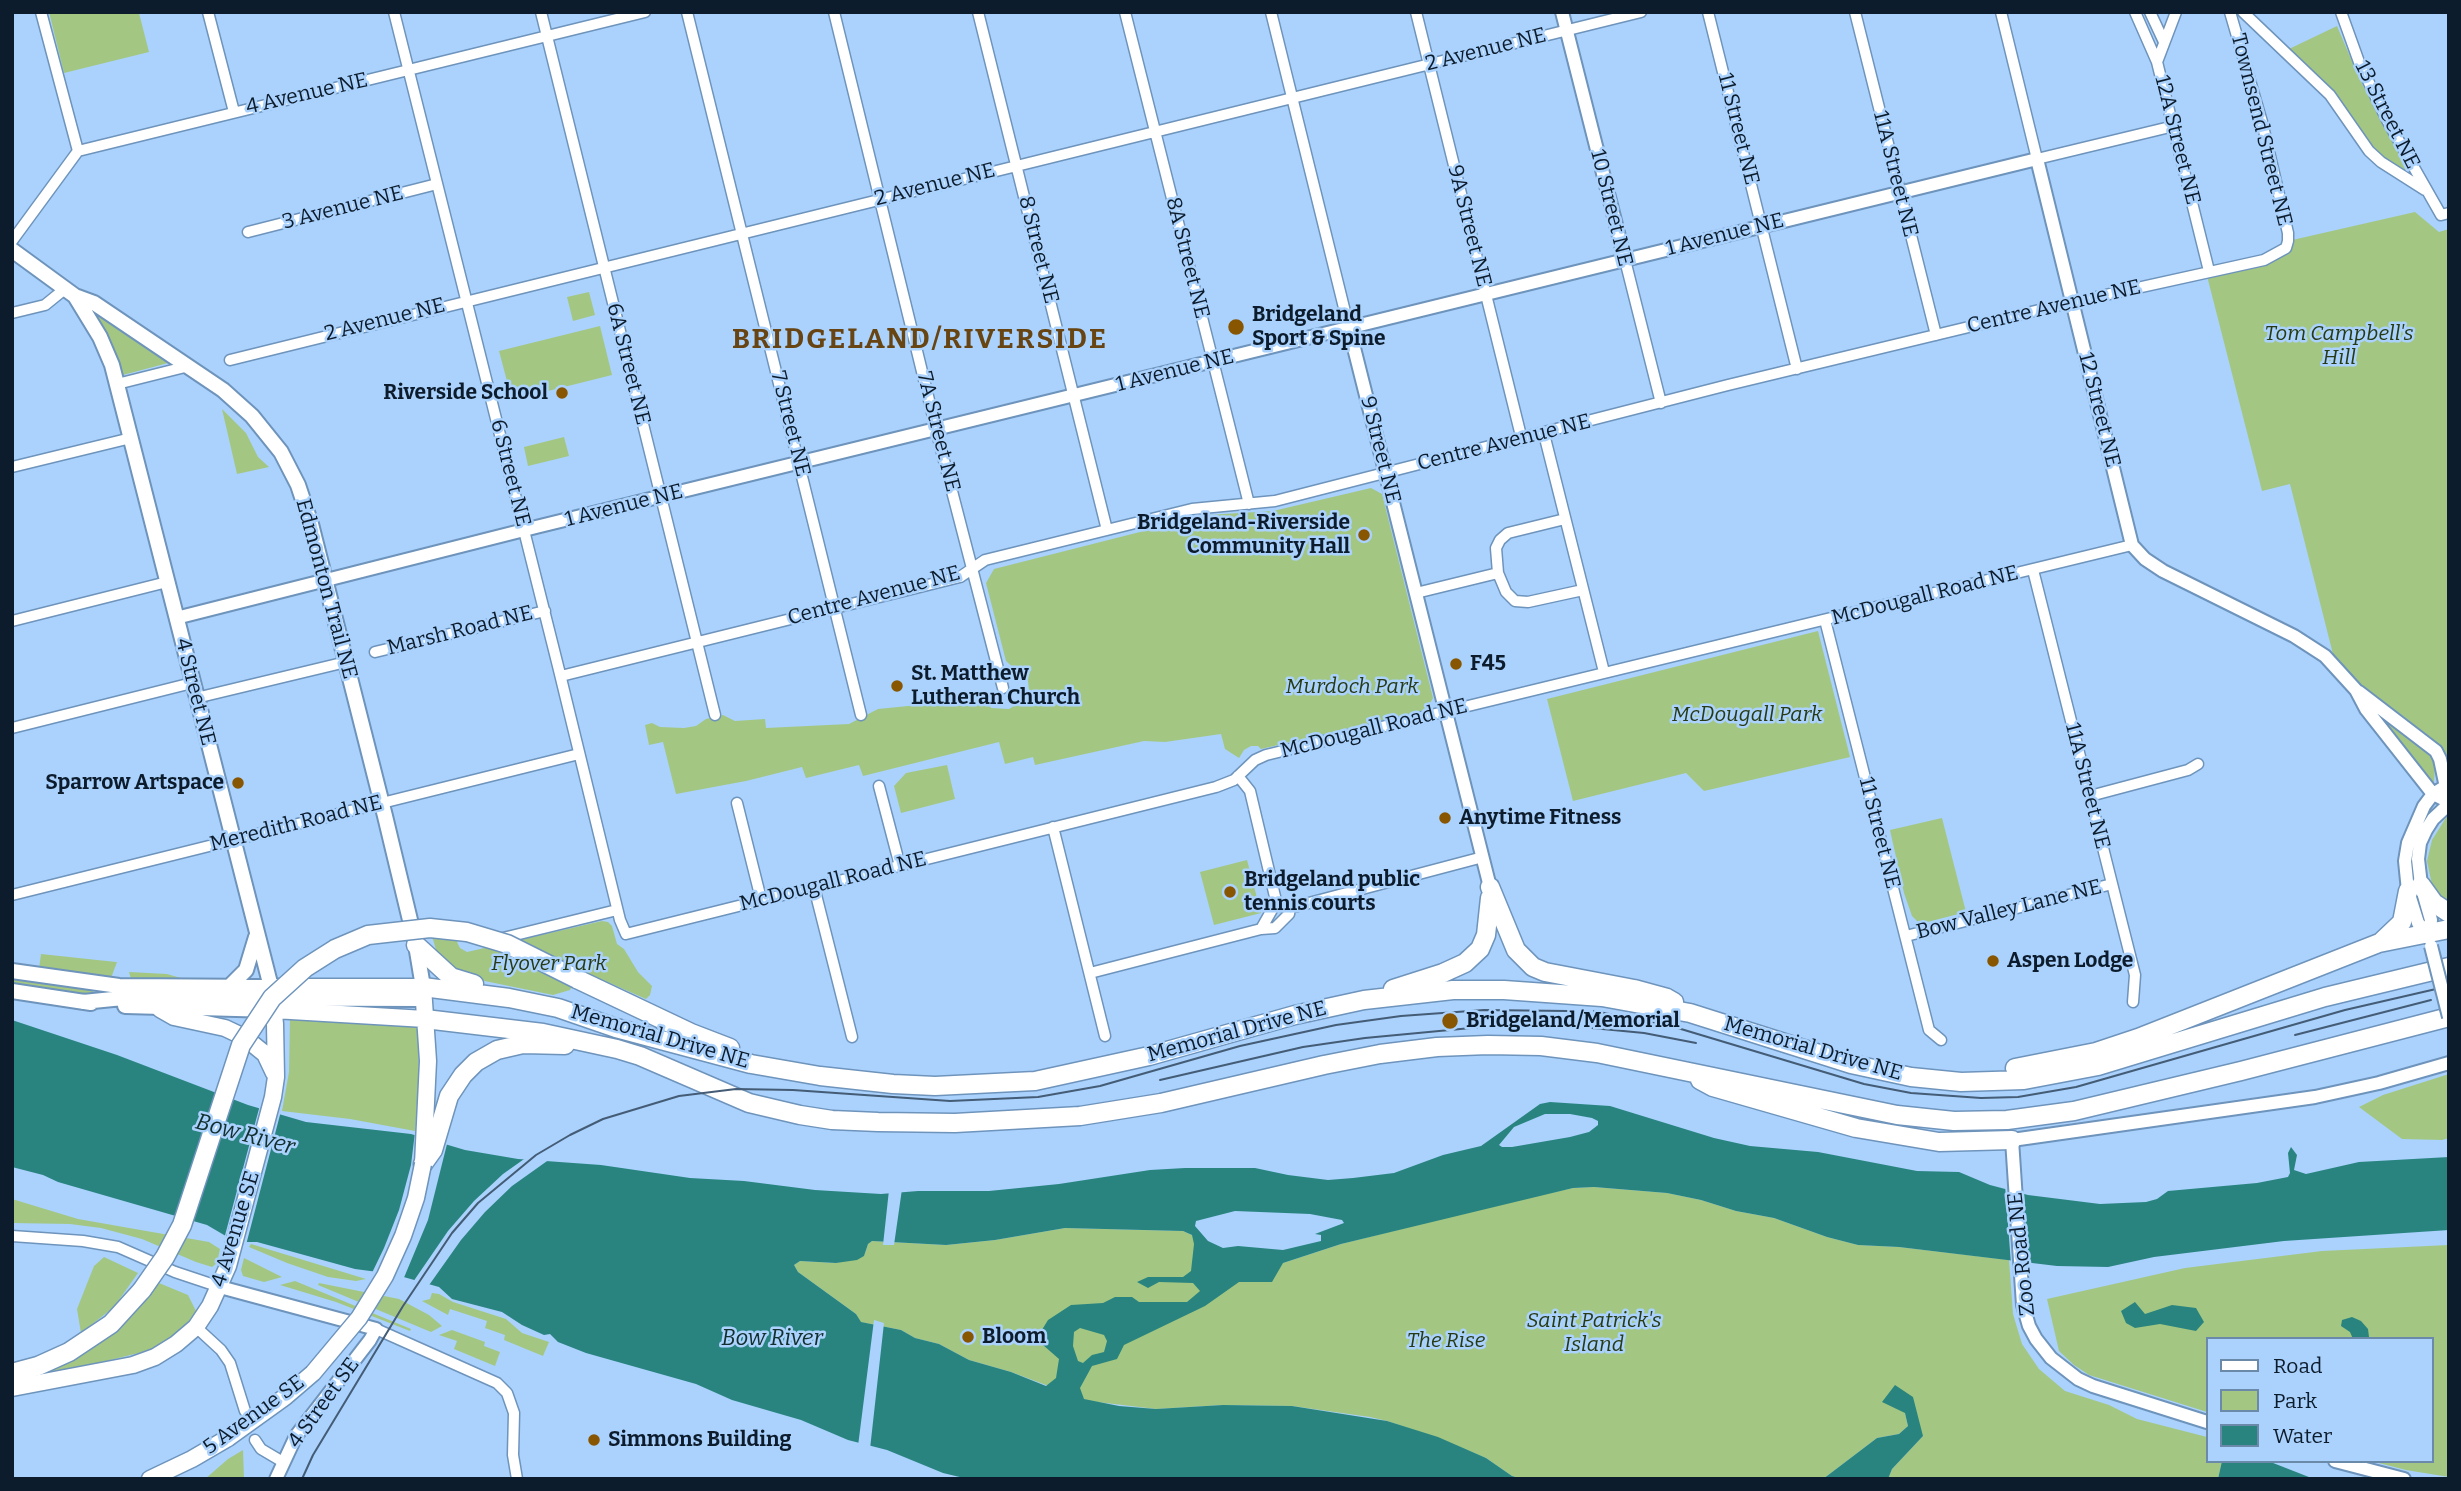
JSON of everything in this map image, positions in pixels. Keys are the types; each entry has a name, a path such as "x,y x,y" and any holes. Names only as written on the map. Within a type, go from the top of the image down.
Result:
{"highway":[{"path":"1364,1000 1465,963 1480,949 1486,935 1490,887"},
{"path":"1490,887 1509,937 1526,963 1545,972 1667,998 1690,1013"},
{"path":"2379,943 2402,922 2414,888 2449,913"},
{"path":"12,1373 38,1366 69,1352 111,1324 142,1290 182,1224 241,1045 272,998 305,968 344,944 368,935 430,928 484,936 507,944 724,1046 820,1076"},
{"path":"1961,1082 1980,1073 2066,1060 2128,1042 2379,943 2429,940 2449,929"},
{"path":"415,945 451,978 491,988 509,998"},
{"name":"Memorial Drive NE","path":"423,993 509,998 558,1008 616,1028 751,1064 820,1076 936,1086 1035,1081 1149,1056 1295,1015 1364,1000 1453,990 1518,990 1602,997 1690,1013 1851,1064 1911,1077 1961,1082 2024,1080 2098,1066 2325,997 2449,967"},
{"path":"423,993 555,1018 580,1015"},
{"name":"Memorial Drive NE","path":"425,1019 543,1033 640,1056 749,1103 800,1115 832,1120 955,1123 1080,1116 1161,1103 1324,1065 1437,1047 1541,1046 1597,1053 1682,1069 1897,1115 1954,1121 2007,1121 2074,1111 2449,1017"},
{"path":"423,1164 433,1150 432,1124 463,1075 487,1055 497,1050 523,1045 558,1046 585,1042"},
{"path":"1682,1069 1713,1087 1856,1128 1939,1142 2012,1149"}],"main road":[{"name":"Edmonton Trail NE","path":"12,250 70,292 94,303 223,390 252,416 281,452 298,485 326,581 415,945 425,1019"},
{"name":"4 Street NE","path":"70,292 107,349 257,935 273,999 276,1077 273,1097"},
{"path":"229,987 246,971 257,935"},
{"name":"Memorial Drive NE","path":"12,971 120,986 229,987 273,999 425,1019"},
{"name":"Memorial Drive NE","path":"12,991 83,1002 160,1009 273,999 423,993"},
{"path":"83,1002 123,998 273,999"},
{"path":"160,1009 174,1017 225,1028 244,1037 265,1055 276,1077"},
{"path":"425,1019 432,1124"},
{"name":"4 Avenue SE","path":"12,1388 133,1365 155,1357 196,1327 220,1287 228,1266 273,1097"},
{"name":"5 Avenue SE","path":"150,1479 228,1438 313,1373 359,1318 385,1276 416,1198 423,1164"}],"street":[{"path":"12,241 78,151 41,12"},
{"path":"208,12 233,112"},
{"name":"6 Street NE","path":"394,12 545,611 617,910 626,934"},
{"name":"6A Street NE","path":"541,12 715,715"},
{"name":"4 Avenue NE","path":"78,151 645,12"},
{"name":"7 Street NE","path":"687,12 860,715"},
{"name":"7A Street NE","path":"834,12 936,429 1003,688"},
{"name":"8 Street NE","path":"978,12 1107,530"},
{"name":"8A Street NE","path":"1125,12 1249,504"},
{"name":"9 Street NE","path":"1271,12 1490,887"},
{"name":"9A Street NE","path":"1416,12 1522,440"},
{"name":"10 Street NE","path":"1562,12 1661,403"},
{"name":"2 Avenue NE","path":"230,359 1641,12"},
{"name":"11 Street NE","path":"1708,12 1797,369"},
{"name":"11A Street NE","path":"1855,12 1936,335"},
{"name":"12 Street NE","path":"2001,12 2132,545"},
{"name":"12A Street NE","path":"2135,12 2157,62 2209,271"},
{"path":"2150,12 2164,42"},
{"path":"2157,62 2176,12"},
{"name":"Townsend Street NE","path":"2230,12 2272,159 2288,233 2286,248"},
{"path":"2243,12 2330,96 2369,151 2381,162 2425,190"},
{"name":"13 Street NE","path":"2341,12 2370,86 2425,190 2445,214"},
{"name":"1 Avenue NE","path":"176,618 662,496 2174,126"},
{"name":"3 Avenue NE","path":"248,232 438,184"},
{"name":"Centre Avenue NE","path":"561,676 960,577 985,560 1207,506 1275,501 1936,335 2264,260 2286,248"},
{"path":"12,313 46,305 70,292"},
{"path":"117,384 189,366"},
{"path":"1544,434 1604,672"},
{"path":"12,467 131,438"},
{"path":"1565,519 1508,533 1496,548 1498,573 1506,592 1515,601 1528,603 1583,590"},
{"path":"2132,545 2145,559 2163,571 2314,648 2336,666 2356,690 2366,709 2434,794 2448,795"},
{"name":"McDougall Road NE","path":"626,934 1216,788 1238,776 1255,760 1266,755 2132,545"},
{"name":"11A Street NE","path":"2033,570 2135,975 2133,1002"},
{"path":"1416,593 1498,573"},
{"path":"12,621 167,583"},
{"name":"Marsh Road NE","path":"375,652 545,611"},
{"name":"11 Street NE","path":"1825,620 1929,1030 1941,1040"},
{"path":"196,698 346,662"},
{"path":"12,728 192,683"},
{"path":"2356,690 2436,751 2448,795 2420,843 2414,888"},
{"name":"Meredith Road NE","path":"12,895 579,754"},
{"path":"2090,796 2188,771 2198,764"},
{"path":"1238,776 1250,791 1277,905"},
{"path":"879,786 900,866"},
{"path":"2434,794 2417,819 2405,861 2414,888 2418,923 2429,940 2449,1017"},
{"path":"737,803 761,899"},
{"path":"1053,827 1105,1036"},
{"path":"1261,929 1277,905 1284,904 1290,908 1483,857"},
{"name":"Bow Valley Lane NE","path":"1906,936 2112,884"},
{"path":"814,887 852,1037"},
{"path":"1090,973 1261,929 1275,928 1289,914 1290,908"},
{"path":"471,940 485,942 617,910"},
{"path":"2012,1149 2315,1097 2379,1083 2449,1063"},
{"name":"Zoo Road NE","path":"2012,1149 2023,1305 2029,1326 2043,1349 2059,1366 2093,1386 2206,1422"},
{"path":"12,1236 83,1241 118,1247 175,1272 220,1287 376,1329 497,1383 507,1393 514,1413 513,1455 517,1479"},
{"path":"196,1327 221,1350 230,1363 245,1411"},
{"name":"4 Street SE","path":"276,1479 296,1436 376,1329"},
{"path":"255,1440 261,1449 283,1462"},
{"path":"2343,1463 2404,1479"}],"green space":[{"path":"49,12 139,13 149,52 64,73"},
{"path":"2337,26 2360,80 2407,169 2405,171 2401,171 2375,149 2335,95 2289,49"},
{"name":"Tom Campbell's Hill","path":"2415,212 2439,232 2449,229 2449,760 2438,744 2399,713 2356,690 2336,666 2290,484 2262,491 2206,272 2264,260 2288,241"},
{"path":"589,292 595,315 573,321 567,297"},
{"path":"95,312 167,360 168,363 123,375"},
{"path":"600,326 612,375 512,400 499,351"},
{"path":"222,409 246,433 258,457 269,467 237,474"},
{"path":"564,437 569,456 528,466 524,447"},
{"name":"Murdoch Park","path":"1371,488 1382,494 1433,698 1428,707 1421,711 1261,749 1251,746 1244,750 1239,758 1225,749 1221,734 1165,742 1144,741 1035,765 1033,757 1005,764 999,742 863,776 859,765 806,778 802,767 676,794 663,742 649,745 645,725 652,723 660,727 684,728 723,715 735,721 765,719 766,728 849,724 878,709 989,698 991,708 1009,709 1025,699 1029,691 1028,681 1006,661 986,583 994,569 1207,515 1273,511"},
{"name":"McDougall Park","path":"1818,631 1850,757 1704,791 1686,773 1573,801 1547,699"},
{"path":"2383,718 2431,756 2435,765 2434,782 2432,783 2381,720"},
{"path":"947,765 955,799 901,813 894,786 906,773"},
{"path":"2449,813 2449,904 2445,905 2432,885 2427,861 2432,840"},
{"path":"1942,818 1966,912 1920,924 1912,916 1904,893 1890,830"},
{"name":"Bridgeland public tennis courts","path":"1247,860 1261,913 1214,925 1200,872"},
{"name":"Flyover Park","path":"427,920 459,922 457,942 460,948 467,952 602,921 608,922 612,926 617,944 624,949 638,972 652,986 650,995 646,999 580,970 570,990 553,995 475,979 454,971 438,956"},
{"path":"41,954 117,962 111,978 39,969"},
{"path":"129,972 167,974 184,979 223,979 216,981 131,979"},
{"path":"12,978 93,990 93,994 66,994 12,985"},
{"path":"290,1018 417,1025 419,1073 415,1131 350,1119 282,1111 289,1072"},
{"path":"2449,1074 2449,1138 2402,1139 2359,1107 2383,1095"},
{"name":"Saint Patrick's Island","path":"1594,1187 1667,1193 1774,1218 1858,1245 2009,1260 2013,1314 2022,1344 2039,1369 2065,1391 2109,1405 2137,1419 2206,1437 2206,1463 2222,1463 2218,1479 1888,1479 1892,1469 1923,1436 1905,1413 1908,1426 1899,1434 1877,1438 1823,1479 1522,1479 1512,1476 1486,1458 1438,1438 1370,1417 1292,1406 1223,1405 1156,1409 1089,1401 1011,1372 969,1360 939,1344 915,1338 901,1330 860,1322 856,1314 798,1272 794,1265 800,1261 836,1263 864,1256 868,1244 872,1241 946,1245 1065,1228 1183,1231 1242,1258 1283,1263 1341,1244 1573,1188"},
{"path":"12,1199 78,1219 209,1242 220,1249 217,1263 212,1267 142,1239 101,1228 70,1224 12,1223"},
{"path":"251,1244 366,1279 356,1281 328,1277 249,1247"},
{"path":"2449,1245 2449,1477 2379,1463 2433,1463 2433,1337 2206,1337 2206,1412 2089,1375 2059,1351 2047,1299 2185,1268 2322,1251"},
{"path":"104,1257 138,1273 114,1307 81,1333 77,1309 94,1266"},
{"path":"244,1258 282,1277 264,1282 243,1276 241,1270"},
{"path":"295,1281 411,1329 410,1331 336,1302 280,1285"},
{"path":"159,1283 188,1295 196,1311 182,1331 159,1348 41,1377 40,1373 79,1357 117,1330"},
{"path":"319,1283 399,1299 429,1315 442,1326 431,1332 318,1285"},
{"path":"432,1293 506,1319 522,1333 549,1342 543,1356 504,1340 505,1335 485,1328 487,1321 450,1309 448,1315 422,1301 430,1299"},
{"path":"452,1330 485,1342 484,1346 500,1352 495,1366 454,1349 457,1341 439,1335"},
{"path":"243,1450 244,1479 205,1479 228,1459"}],"water":[{"name":"Bow River","path":"12,1020 117,1055 248,1105 306,1122 411,1134 465,1150 518,1159 601,1165 690,1178 744,1181 815,1190 881,1194 989,1191 1185,1168 1255,1168 1328,1180 1353,1178 1394,1173 1443,1155 1481,1146 1540,1104 1550,1102 1610,1106 1714,1138 1750,1146 1818,1152 1917,1171 1959,1172 1990,1185 2028,1195 2100,1204 2146,1202 2157,1199 2168,1191 2257,1183 2288,1177 2288,1153 2291,1147 2297,1155 2294,1170 2306,1174 2359,1162 2449,1157 2449,1230 2284,1241 2154,1257 2108,1267 2057,1266 1899,1247 1858,1245 1774,1218 1667,1193 1594,1187 1573,1188 1341,1244 1283,1263 1272,1282 1239,1282 1205,1306 1124,1345 1117,1359 1092,1366 1080,1388 1084,1399 1119,1406 1156,1409 1223,1405 1292,1406 1387,1421 1438,1437 1486,1458 1512,1476 1522,1479 968,1479 943,1473 887,1450 848,1440 801,1420 732,1400 696,1384 586,1353 558,1342 550,1334 544,1335 522,1325 502,1312 452,1299 439,1287 393,1274 355,1269 257,1242 236,1242 207,1225 12,1167","holes":["1545,1114 1570,1114 1598,1121 1598,1125 1589,1132 1570,1137 1512,1147 1499,1145 1514,1127","1235,1211 1310,1214 1342,1220 1344,1223 1315,1234 1321,1235 1321,1241 1283,1250 1238,1246 1223,1248 1208,1241 1195,1226 1196,1221","1065,1228 1183,1231 1192,1235 1194,1244 1191,1271 1183,1277 1148,1277 1137,1282 1148,1288 1159,1282 1193,1283 1200,1291 1187,1302 1139,1302 1132,1297 1115,1297 1103,1303 1071,1305 1048,1320 1040,1333 1043,1345 1059,1359 1056,1378 1046,1386 969,1360 939,1344 915,1338 901,1330 861,1322 856,1314 798,1272 794,1265 800,1261 836,1263 857,1260 864,1256 868,1244 872,1241 946,1245","1080,1328 1104,1335 1107,1341 1104,1352 1092,1355 1083,1363 1078,1361 1073,1346 1074,1332"]},
{"path":"2135,1302 2145,1314 2172,1305 2196,1308 2204,1322 2196,1331 2160,1324 2135,1328 2126,1323 2121,1311"},
{"path":"2352,1317 2361,1321 2368,1329 2369,1337 2352,1337 2341,1326 2342,1320"},
{"path":"1895,1385 1913,1397 1923,1436 1892,1469 1888,1479 1823,1479 1877,1438 1899,1434 1908,1426 1905,1413 1882,1402"},
{"path":"2222,1463 2273,1463 2314,1479 2218,1479"}],"pier":[{"path":"260,1105 281,1111 246,1245 235,1245 224,1239"},
{"path":"415,1132 448,1140 428,1220 403,1280 371,1275 399,1210 411,1165"},
{"path":"527,1157 550,1159 512,1186 485,1212 427,1288 413,1282 448,1231 474,1201 503,1174"},
{"path":"2005,1185 2023,1190 2029,1266 2011,1264"},
{"path":"902,1189 894,1245 883,1245 889,1190"},
{"path":"874,1320 884,1323 870,1449 858,1446"}],"tram line":[{"path":"1594,1011 1671,1026 1864,1084 1911,1093 1981,1098 2018,1097 2076,1087 2345,1010 2449,986"},
{"path":"2295,1035 2431,1000"},
{"path":"302,1479 313,1455 403,1306 452,1233 478,1203 536,1155 603,1119 679,1096 736,1089 793,1090 950,1101 1038,1097 1100,1086 1240,1046 1336,1025 1401,1016 1484,1010 1567,1011"},
{"path":"1160,1080 1303,1047 1365,1038 1471,1028 1565,1027"},
{"path":"1592,1028 1644,1033 1696,1043"}],"place":[{"name":"Bridgeland Sport & Spine","path":"1236,327"},
{"name":"Riverside School","path":"562,393"},
{"name":"Bridgeland-Riverside Community Hall","path":"1364,535"},
{"name":"F45","path":"1456,664"},
{"name":"St. Matthew Lutheran Church","path":"897,686"},
{"name":"Sparrow Artspace","path":"238,783"},
{"name":"Anytime Fitness","path":"1445,818"},
{"name":"Bridgeland public tennis courts","path":"1230,892"},
{"name":"Aspen Lodge","path":"1993,961"},
{"name":"Bridgeland/Memorial","path":"1450,1021"},
{"name":"Bloom","path":"968,1337"},
{"name":"Simmons Building","path":"594,1440"}],"district":[{"name":"BRIDGELAND/RIVERSIDE","path":"920,340"}],"park label":[{"name":"The Rise","path":"1446,1341"}]}
